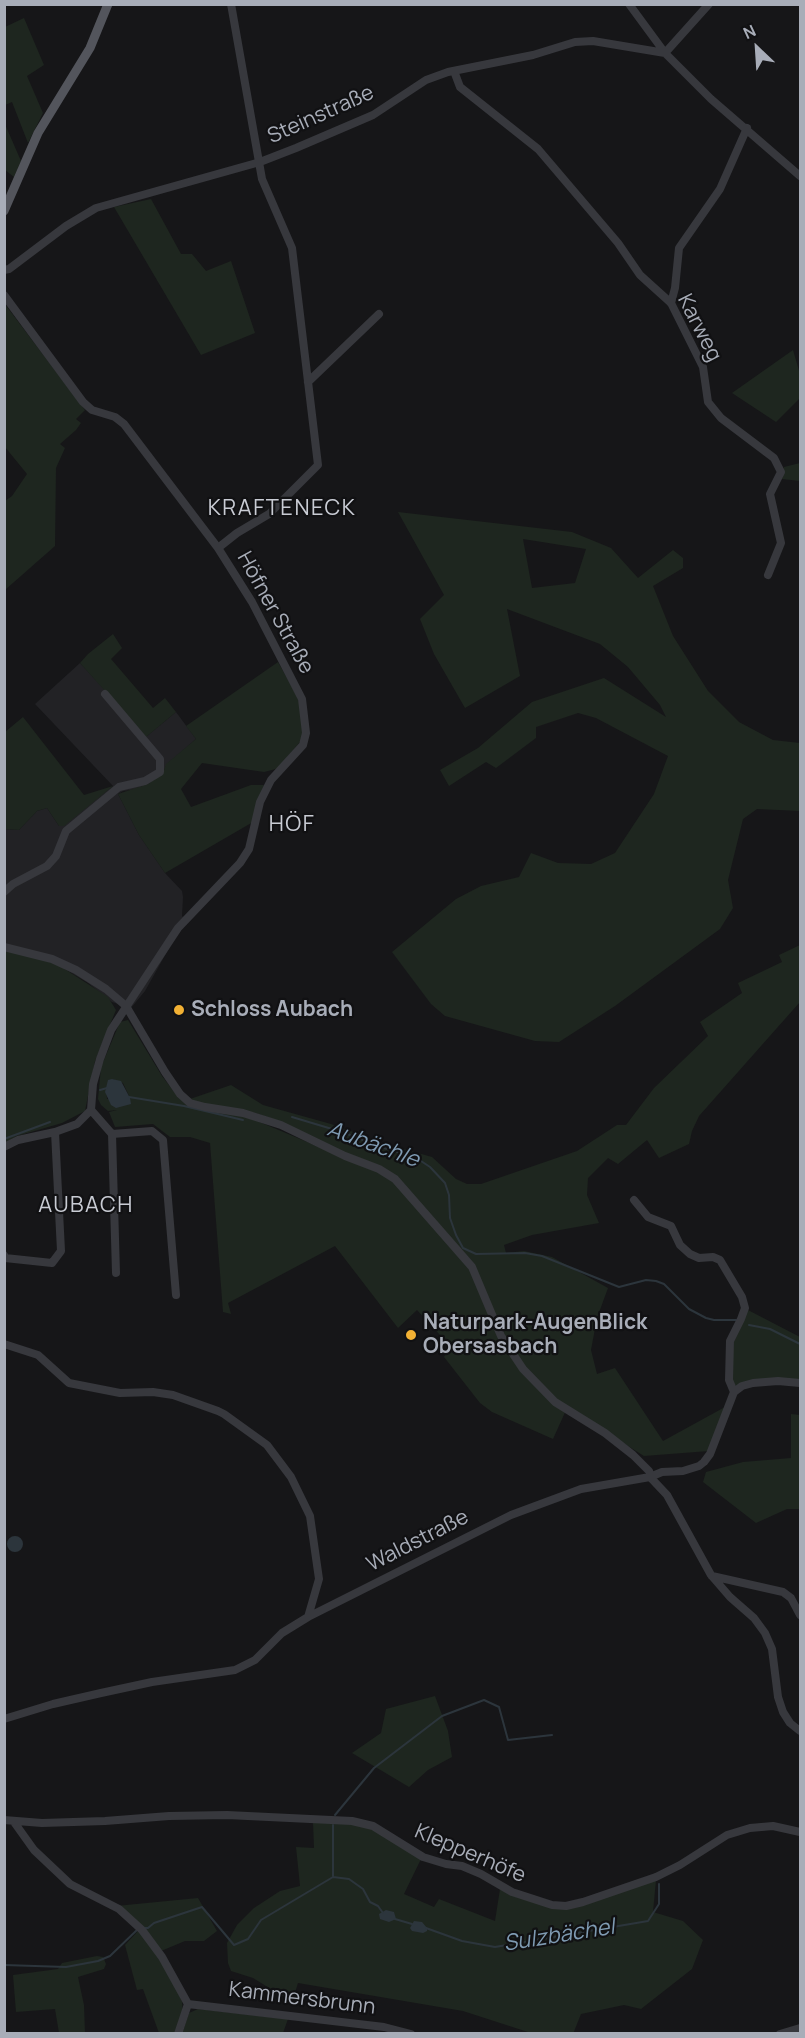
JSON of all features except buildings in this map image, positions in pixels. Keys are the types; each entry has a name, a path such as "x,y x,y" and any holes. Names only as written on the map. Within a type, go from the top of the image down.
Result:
{"main road":[{"path":"4,211 38,133 90,48 108,4"}],"street":[{"name":"Höfner Straße","path":"91,1110 93,1084 111,1030 178,927 240,863 249,849 260,802 271,780 303,745 306,733 302,699 252,602 218,548 237,533 269,514 318,465 292,248 262,179 231,4"},
{"path":"629,4 665,53 711,99 801,176"},
{"path":"665,53 709,4"},
{"name":"Steinstraße","path":"4,270 9,269 66,226 96,208 260,162 373,115 426,80 454,71 533,55 575,42 593,41 665,53"},
{"name":"Karweg","path":"454,71 460,87 538,149 618,243 640,275 670,303 703,367 708,402 721,418 774,458 781,472 770,494 781,543 768,575"},
{"path":"670,303 675,288 679,248 720,189 747,128"},
{"path":"4,295 83,402 92,410 115,417 124,424 218,548"},
{"path":"308,382 379,314"},
{"path":"4,892 13,884 47,866 56,856 66,831 119,788 145,781 160,772 160,759 105,694"},
{"path":"4,947 52,959 106,989 126,1006 165,1072 180,1094 190,1102 205,1107 243,1113 281,1125 345,1156 379,1169 395,1179 472,1267 501,1336 523,1369 555,1402 605,1433 633,1455 667,1495 711,1575 730,1597 754,1618 765,1633 772,1650 778,1696 783,1712 790,1724 801,1731"},
{"path":"4,1146 77,1124 91,1110 112,1134 116,1274"},
{"path":"112,1134 152,1131 163,1140 176,1296"},
{"path":"4,1255 5,1258 52,1263 62,1251 55,1132"},
{"path":"634,1200 648,1217 671,1226 680,1245 690,1254 699,1258 713,1257 720,1260 742,1297 745,1308 730,1341 729,1380 734,1392 742,1386 753,1383 778,1381 801,1383"},
{"path":"4,1344 38,1355 69,1383 120,1393 153,1392 173,1395 218,1411 267,1445 291,1477 310,1516 319,1579 308,1617"},
{"name":"Waldstraße","path":"4,1719 53,1704 152,1682 235,1670 255,1660 282,1633 308,1617 511,1515 581,1490 650,1474 683,1471 704,1462 710,1454 734,1392"},
{"path":"711,1575 783,1592 791,1598 801,1615"},
{"name":"Klepperhöfe","path":"4,1820 14,1822 105,1821 169,1816 227,1815 352,1821 373,1826 423,1857 462,1866 512,1892 552,1905 566,1906 656,1877 680,1865 727,1835 750,1828 773,1826 801,1832"},
{"path":"14,1822 34,1850 70,1884 118,1909 140,1928 162,1958 188,2004 178,2034"},
{"name":"Kammersbrunn","path":"188,2004 384,2027 411,2034"},
{"path":"780,2034 801,2028"}],"shaded area":[{"path":"24,18 44,65 27,76 43,113 28,143 12,102 5,105 5,27"},
{"path":"4,122 21,161 14,177 5,170"},
{"path":"151,199 181,254 192,254 206,271 231,261 255,333 201,355 114,207"},
{"path":"4,303 85,410 76,419 81,423 76,430 60,444 65,448 56,468 55,546 5,590 5,501 12,496 27,474 5,447"},
{"path":"793,350 800,374 800,398 776,422 732,393"},
{"path":"800,463 800,481 782,479 784,467"},
{"path":"398,512 572,532 611,548 638,578 673,550 683,558 683,568 653,586 673,636 708,691 739,722 773,740 800,743 800,811 757,809 743,819 728,880 733,908 720,929 615,1006 559,1042 535,1041 445,1016 431,1004 392,952 456,899 481,886 519,877 531,853 558,863 591,864 615,853 654,794 668,756 596,718 578,713 536,727 536,738 496,768 486,762 449,786 440,770 478,748 532,702 604,678 666,717 660,705 628,667 600,644 507,609 520,676 465,708 434,654 420,619 444,595","holes":["523,539 586,549 575,583 532,588"]},
{"path":"113,634 122,648 111,659 153,708 165,698 176,712 146,737 80,663"},
{"path":"278,662 301,707 303,737 278,768 272,770 264,772 202,763 181,789 191,807 251,785 264,785 253,822 165,873 139,835 118,794 148,784 163,773 166,764 196,739 186,726"},
{"path":"80,663 147,736 176,712 196,739 167,764 163,773 148,784 118,794 139,835 165,873 182,891 182,916 187,922 172,943 145,991 131,1008 112,1002 88,983 60,966 30,955 5,951 4,829 19,830 37,811 47,808 59,826 113,786 35,704"},
{"path":"23,717 84,795 113,786 64,826 59,826 47,808 37,811 19,830 5,829 5,732"},
{"path":"800,945 800,1002 699,1116 689,1144 659,1158 647,1140 618,1164 608,1158 588,1178 587,1195 599,1223 532,1235 504,1245 506,1253 524,1251 552,1257 608,1288 597,1318 591,1350 597,1374 615,1368 663,1441 725,1407 709,1451 644,1456 567,1408 553,1439 492,1412 480,1403 444,1357 450,1346 417,1310 398,1328 335,1246 228,1303 231,1314 223,1312 210,1143 190,1137 170,1137 153,1124 115,1127 109,1112 117,1110 108,1111 98,1099 101,1067 120,1022 128,1020 175,1093 199,1109 250,1118 403,1184 288,1125 256,1113 208,1106 190,1099 231,1085 263,1105 331,1124 432,1157 456,1179 467,1184 481,1184 577,1151 617,1125 626,1125 654,1088 708,1036 700,1022 742,993 738,983 782,962 779,955","holes":["112,1079 123,1083 130,1098 107,1099 106,1088"]},
{"path":"4,951 30,955 60,966 108,997 116,1010 95,1061 85,1111 62,1123 17,1136 5,1143"},
{"path":"108,1080 121,1081 131,1104 116,1108 111,1105 105,1092"},
{"path":"746,1309 800,1337 800,1382 738,1388 733,1383 731,1375 734,1337"},
{"path":"791,1414 800,1415 800,1509 787,1509 756,1523 703,1482 706,1472 743,1462 791,1458"},
{"path":"15,1536 23,1544 15,1552 7,1544"},
{"path":"435,1696 448,1731 452,1757 428,1770 409,1787 352,1753 381,1733 386,1709"},
{"path":"313,1822 346,1823 374,1829 421,1859 404,1894 434,1907 439,1899 495,1921 500,1889 552,1908 656,1880 653,1912 683,1921 703,1940 692,1969 641,2009 624,2005 581,2014 573,2034 531,2033 463,2011 298,1983 292,2002 253,1978 231,1971 228,1963 227,1943 237,1925 254,1908 280,1891 300,1886 296,1847 314,1848"},
{"path":"198,1898 217,1931 204,1941 185,1941 161,1951 116,1906"},
{"path":"386,1910 394,1912 396,1919 389,1922 380,1919 379,1914"},
{"path":"414,1921 422,1922 427,1931 423,1933 412,1931 410,1928"},
{"path":"139,1930 161,1959 182,2001 183,2014 176,2033 159,2033 143,1989 137,1990 125,1945"},
{"path":"97,1956 103,1957 106,1964 104,1969 78,1977 84,2005 85,2033 59,2033 55,2009 16,2012 13,1975 58,1969 62,1963"},
{"path":"198,2009 288,2019 283,2033 182,2034 189,2013"}],"waterway":[{"name":"Aubächle","path":"100,1090 107,1088"},
{"name":"Aubächle","path":"129,1097 184,1106 243,1120"},
{"name":"Aubächle","path":"292,1117 415,1157 430,1167 445,1183 449,1195 450,1218 456,1235 463,1248 476,1254 525,1253 542,1256 619,1287 646,1280 656,1281 664,1284 689,1309 706,1318 736,1320"},
{"name":"Aubächle","path":"4,1139 50,1122"},
{"name":"Aubächle","path":"749,1325 770,1329 800,1344"},
{"path":"335,1815 374,1768 442,1716 484,1700 499,1707 508,1740 552,1735"},
{"path":"333,1825 333,1876"},
{"name":"Sulzbächel","path":"143,1928 202,1907 234,1945 248,1939 261,1920 333,1877 349,1879 363,1889 370,1902 378,1906 383,1913"},
{"name":"Sulzbächel","path":"426,1928 462,1941 495,1947 648,1921 659,1904 659,1884"},
{"name":"Sulzbächel","path":"395,1919 412,1924"},
{"name":"Sulzbächel","path":"4,1965 66,1967 98,1961 110,1956 138,1929"}],"place":[{"name":"Schloss Aubach","path":"179,1010"},
{"name":"Naturpark-AugenBlick Obersasbach","path":"411,1335"}],"district":[{"name":"KRAFTENECK","path":"282,509"},
{"name":"HÖF","path":"292,825"},
{"name":"AUBACH","path":"86,1206"}]}
